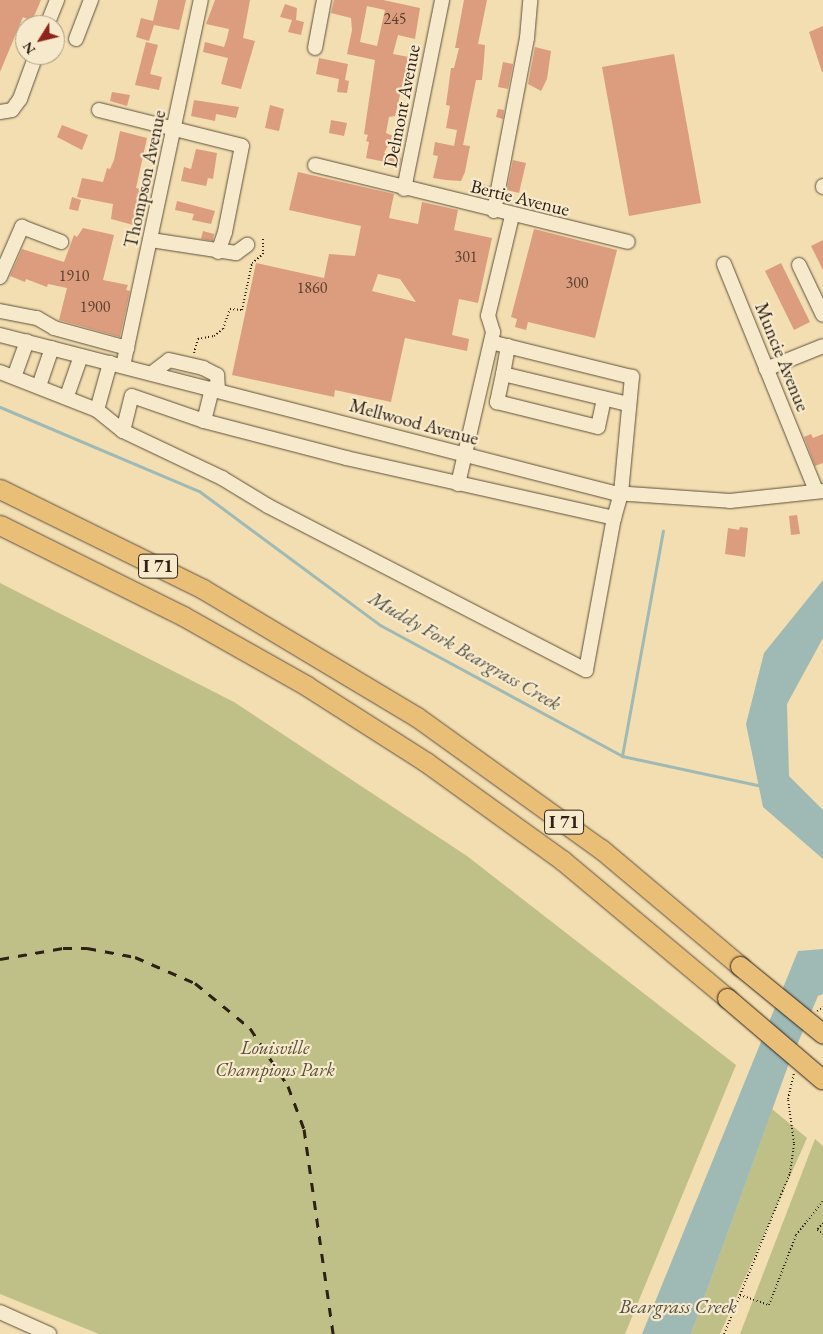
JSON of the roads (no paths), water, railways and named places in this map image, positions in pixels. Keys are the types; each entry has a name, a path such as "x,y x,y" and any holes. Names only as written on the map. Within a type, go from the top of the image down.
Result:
{"highway":[{"name":"I 71","path":"0,489 203,589 377,692 493,770 593,844 823,1034"},
{"name":"I 71","path":"0,525 167,607 307,686 483,802 562,860 822,1079"}],"street":[{"path":"51,15 56,0"},
{"path":"76,39 91,0"},
{"name":"Thompson Avenue","path":"97,410 117,364 127,348 201,0"},
{"path":"315,48 324,0"},
{"name":"Delmont Avenue","path":"315,165 404,189 442,0"},
{"path":"494,211 527,38 530,0"},
{"path":"0,112 12,110 20,99 32,65"},
{"path":"100,110 174,131 242,146 236,183 218,252"},
{"name":"Bertie Avenue","path":"404,189 628,242"},
{"path":"458,484 491,342 493,332 488,316 512,216"},
{"path":"0,277 22,227 61,242"},
{"path":"151,240 218,252 236,253 247,245"},
{"name":"Muncie Avenue","path":"724,264 766,369 819,491"},
{"path":"799,265 823,315"},
{"path":"0,311 37,318 54,328 127,348"},
{"path":"0,335 152,373 168,360 203,368 217,375 215,389 204,421"},
{"path":"14,377 27,342"},
{"path":"0,372 67,396 97,410 123,431 222,478 274,509 586,670 614,518 621,494 628,404 632,378 491,342"},
{"path":"508,346 497,402 598,428 604,398"},
{"path":"766,369 823,346"},
{"path":"39,386 52,348"},
{"path":"67,396 81,356"},
{"path":"503,374 628,404"},
{"name":"Mellwood Avenue","path":"215,389 621,494 730,502 819,491"},
{"path":"123,431 132,396 204,421 458,484 614,518"},
{"path":"0,1312 49,1334"}],"water":[{"path":"823,580 823,638 787,704 789,776 823,810 823,859 763,807 746,724 764,653"},
{"name":"Beargrass Creek","path":"823,949 823,994 818,996 788,1066 691,1334 642,1334 798,951"}],"waterway":[{"name":"Muddy Fork Beargrass Creek","path":"0,407 199,491 380,625 622,756 762,786"},
{"path":"622,756 663,531"}],"railway":[{"path":"0,959 63,948 87,948 135,957 195,983 250,1028 288,1086 304,1129 333,1334"}],"park label":[{"name":"Louisville Champions Park","path":"275,1059"}]}
